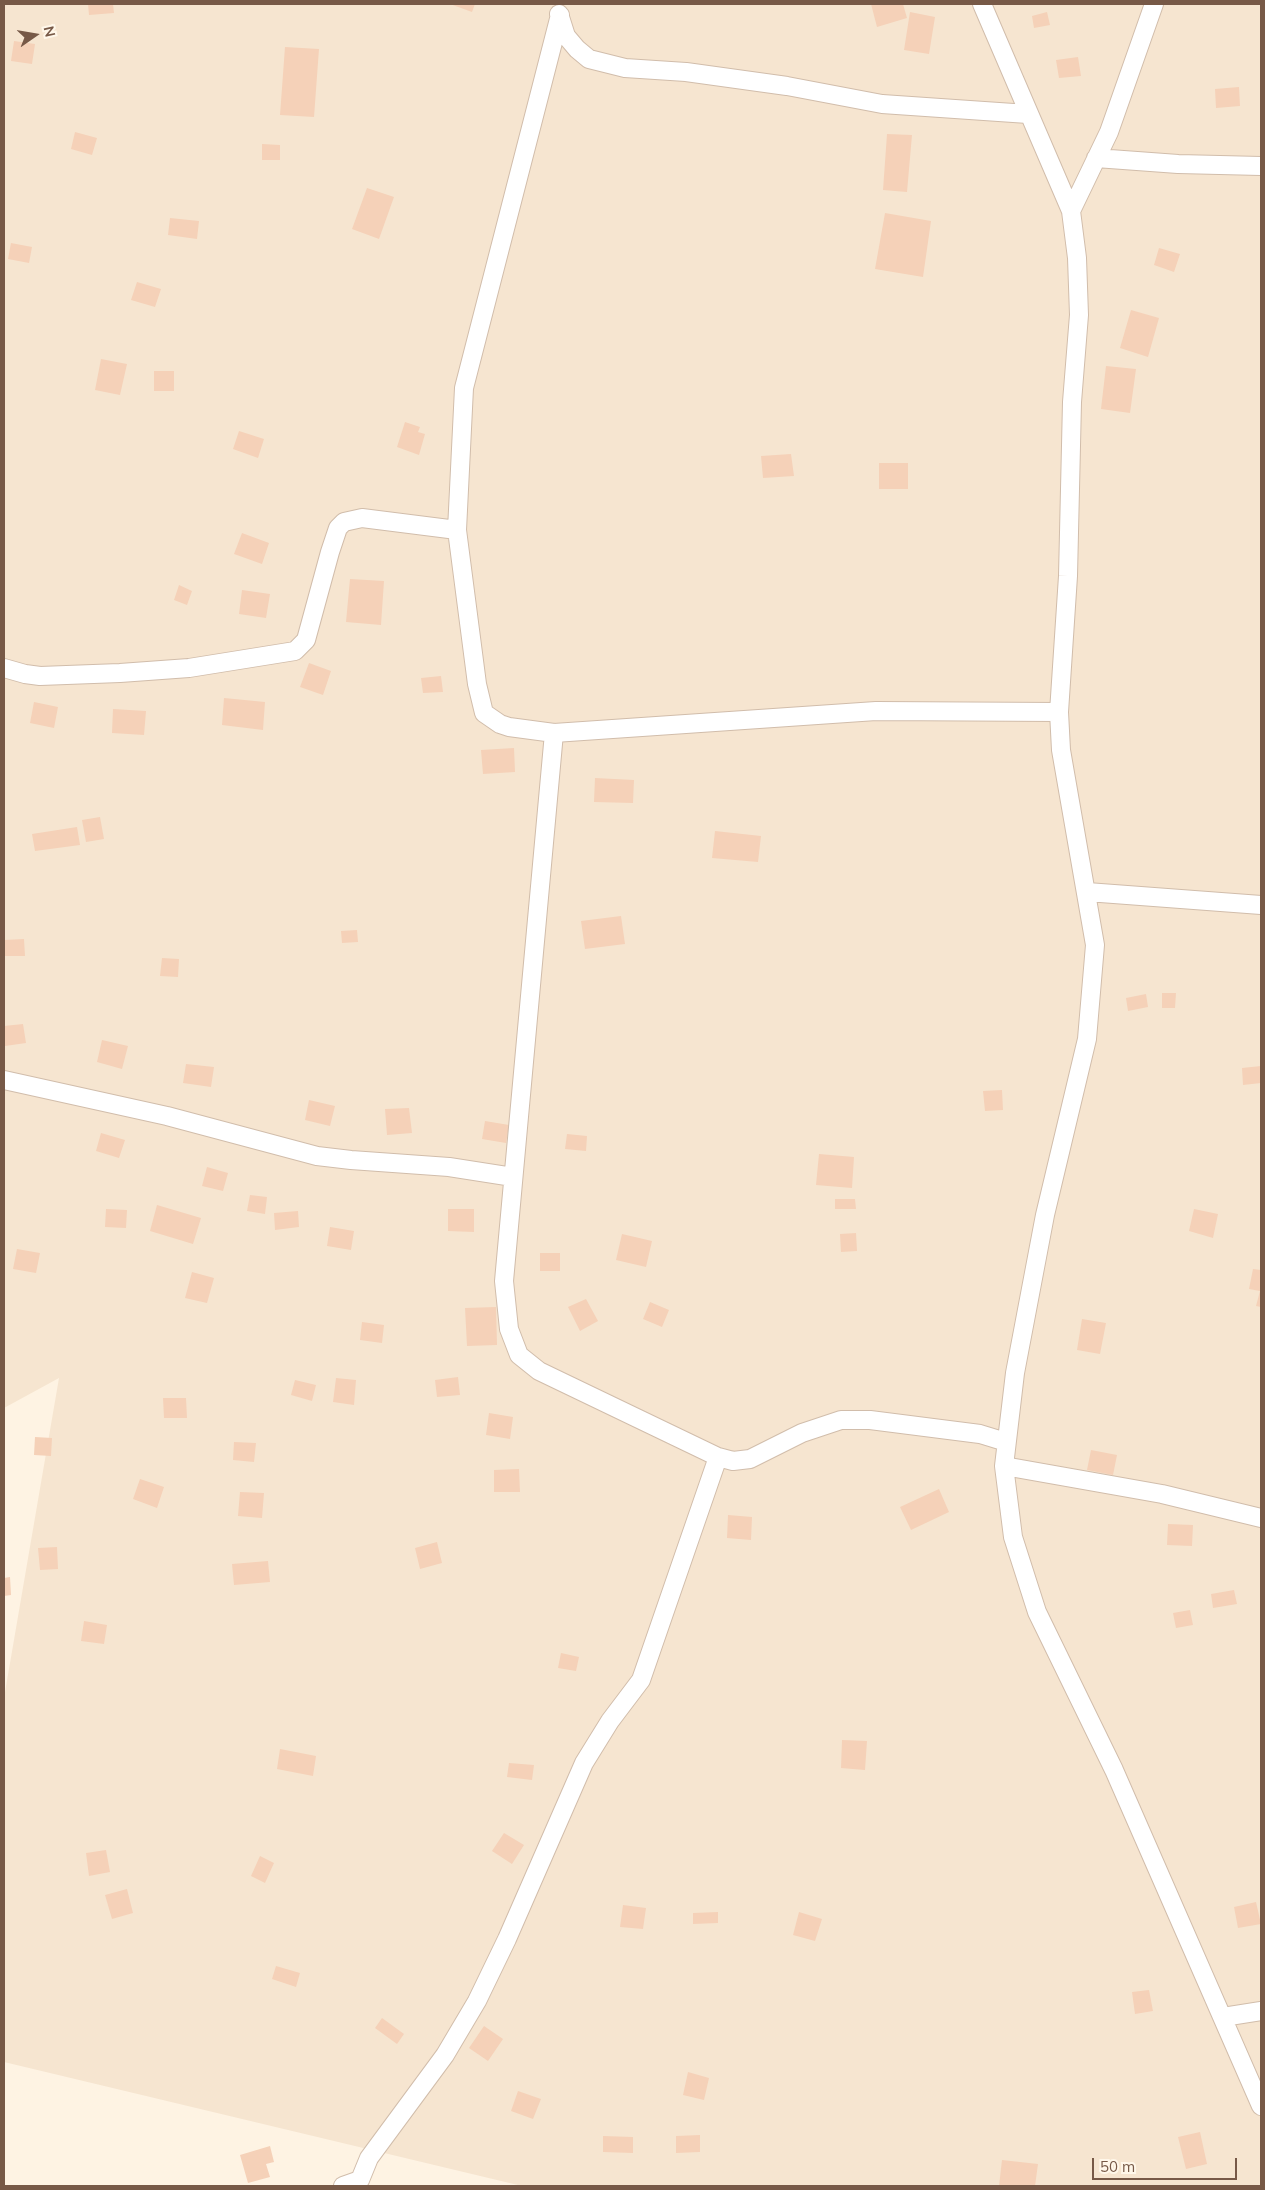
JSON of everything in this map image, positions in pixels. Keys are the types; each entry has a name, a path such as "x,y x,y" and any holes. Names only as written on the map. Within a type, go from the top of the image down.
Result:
{"street":[{"path":"982,4 1071,211 1078,258 1079,314 1072,402 1068,576 1059,712 1061,750 1095,945 1088,1039 1045,1215 1015,1372 1004,1466 1013,1537 1037,1612 1114,1770 1261,2106"},
{"path":"1071,211 1109,132 1154,4"},
{"path":"558,9 566,36 577,49 589,59 625,68 686,72 759,82 882,104 1028,114"},
{"path":"558,9 464,388 457,530 477,684 484,713 500,724 509,727 554,733 876,711 1059,712"},
{"path":"1096,158 1187,164 1261,166"},
{"path":"4,668 40,676 120,674 189,668 295,651 306,640 330,552 338,528 344,522 362,518 457,530"},
{"path":"554,733 504,1281 509,1329 518,1355 539,1371 718,1457 733,1461 750,1460 802,1433 841,1420 870,1420 980,1434 1006,1442"},
{"path":"1087,892 1261,905"},
{"path":"4,1080 167,1116 317,1156 449,1167 513,1177"},
{"path":"343,2186 360,2180 369,2158 446,2055 477,2001 511,1930 584,1763 610,1721 640,1680 718,1457"},
{"path":"1004,1466 1162,1494 1261,1518"},
{"path":"1223,2018 1261,2011"}],"shaded area":[{"path":"4,4 1261,4 1261,2186 522,2186 4,2062 4,1698 59,1378 4,1408"}],"building":[{"path":"88,4 113,4 114,13 89,15"},
{"path":"450,4 475,4 472,12"},
{"path":"871,4 903,4 907,18 877,27"},
{"path":"910,12 935,17 929,54 904,50"},
{"path":"1047,12 1050,25 1034,28 1032,16"},
{"path":"14,41 35,44 32,64 11,61"},
{"path":"285,47 319,49 314,117 280,115"},
{"path":"1078,57 1081,76 1059,78 1056,60"},
{"path":"1239,87 1240,106 1216,108 1215,89"},
{"path":"75,132 97,138 92,155 71,149"},
{"path":"887,134 912,135 907,192 883,190"},
{"path":"262,144 280,145 280,160 262,160"},
{"path":"367,188 394,197 379,239 352,229"},
{"path":"885,213 931,221 923,277 875,269"},
{"path":"170,218 199,221 197,239 168,235"},
{"path":"11,243 32,247 29,263 8,259"},
{"path":"1159,248 1180,254 1174,272 1154,265"},
{"path":"137,282 161,289 155,307 131,300"},
{"path":"1131,310 1159,318 1148,357 1120,348"},
{"path":"101,359 127,364 120,395 95,390"},
{"path":"1106,366 1136,369 1130,413 1101,409"},
{"path":"154,371 174,371 174,391 154,391"},
{"path":"405,422 420,427 418,432 425,434 419,455 397,447"},
{"path":"239,431 264,439 258,458 233,449"},
{"path":"791,454 794,476 763,478 761,456"},
{"path":"879,463 908,463 908,489 879,489"},
{"path":"242,533 269,543 262,564 234,554"},
{"path":"350,579 384,581 381,625 346,622"},
{"path":"179,585 192,591 187,605 174,600"},
{"path":"242,590 270,594 266,618 239,614"},
{"path":"309,663 331,671 323,695 300,687"},
{"path":"441,676 443,692 423,693 421,678"},
{"path":"224,698 265,702 263,730 222,725"},
{"path":"34,702 58,707 54,728 30,723"},
{"path":"113,709 146,711 144,735 112,733"},
{"path":"514,748 515,772 483,774 481,750"},
{"path":"595,778 634,780 633,803 594,802"},
{"path":"100,817 104,839 86,842 82,820"},
{"path":"77,827 80,845 35,851 32,834"},
{"path":"715,831 761,836 758,862 712,858"},
{"path":"621,916 625,944 585,949 581,921"},
{"path":"357,930 358,942 342,943 341,931"},
{"path":"24,939 25,956 4,956 4,940"},
{"path":"162,958 179,959 178,977 160,976"},
{"path":"1162,993 1176,993 1175,1008 1162,1008"},
{"path":"1146,994 1148,1007 1128,1011 1126,998"},
{"path":"23,1024 26,1043 5,1046 4,1026"},
{"path":"102,1040 128,1046 122,1069 97,1062"},
{"path":"186,1064 214,1067 211,1087 183,1083"},
{"path":"1261,1066 1261,1083 1243,1085 1242,1068"},
{"path":"1002,1090 1003,1110 985,1111 983,1091"},
{"path":"309,1100 335,1106 330,1126 305,1120"},
{"path":"409,1108 412,1133 387,1135 385,1109"},
{"path":"485,1121 509,1125 506,1143 482,1139"},
{"path":"101,1133 125,1140 119,1158 96,1151"},
{"path":"567,1134 587,1136 586,1151 565,1149"},
{"path":"819,1154 854,1157 852,1188 816,1185"},
{"path":"207,1167 228,1173 223,1191 202,1186"},
{"path":"250,1195 267,1197 265,1214 247,1211"},
{"path":"835,1199 855,1199 856,1209 835,1209"},
{"path":"157,1205 201,1218 193,1244 150,1231"},
{"path":"106,1209 127,1210 126,1228 105,1227"},
{"path":"448,1209 474,1209 474,1232 448,1231"},
{"path":"1194,1209 1218,1214 1213,1238 1189,1231"},
{"path":"298,1211 299,1227 275,1230 274,1213"},
{"path":"330,1227 354,1231 351,1250 327,1246"},
{"path":"856,1233 857,1251 841,1252 840,1234"},
{"path":"622,1234 652,1241 646,1267 616,1260"},
{"path":"17,1249 40,1253 36,1273 13,1269"},
{"path":"540,1253 560,1253 560,1271 540,1271"},
{"path":"1253,1269 1261,1270 1261,1307 1256,1306 1260,1291 1249,1289"},
{"path":"192,1272 214,1278 207,1303 185,1298"},
{"path":"586,1299 598,1321 580,1331 568,1307"},
{"path":"650,1302 669,1310 662,1327 643,1319"},
{"path":"496,1307 497,1345 467,1346 465,1308"},
{"path":"1082,1319 1106,1323 1100,1354 1077,1350"},
{"path":"362,1322 384,1325 382,1343 360,1340"},
{"path":"458,1377 460,1395 437,1397 435,1380"},
{"path":"336,1378 356,1380 354,1405 333,1402"},
{"path":"295,1380 316,1385 312,1401 291,1395"},
{"path":"163,1398 186,1398 187,1418 164,1418"},
{"path":"489,1413 513,1417 510,1439 486,1435"},
{"path":"35,1437 52,1438 51,1456 34,1455"},
{"path":"234,1442 256,1443 254,1462 233,1460"},
{"path":"1091,1450 1117,1455 1113,1475 1087,1470"},
{"path":"519,1469 520,1492 494,1492 494,1470"},
{"path":"140,1479 164,1487 157,1508 133,1499"},
{"path":"939,1489 949,1512 911,1530 900,1507"},
{"path":"240,1492 264,1493 262,1518 238,1516"},
{"path":"728,1515 752,1517 751,1540 727,1538"},
{"path":"1168,1524 1193,1525 1192,1546 1167,1545"},
{"path":"437,1542 442,1563 420,1569 415,1548"},
{"path":"57,1547 58,1569 40,1570 38,1548"},
{"path":"268,1561 270,1582 234,1585 232,1564"},
{"path":"10,1577 11,1595 4,1596 4,1578"},
{"path":"1234,1590 1237,1604 1213,1608 1211,1594"},
{"path":"1190,1610 1193,1625 1176,1628 1173,1613"},
{"path":"84,1621 107,1625 104,1644 81,1641"},
{"path":"561,1653 579,1657 576,1671 558,1668"},
{"path":"842,1740 867,1741 865,1770 841,1768"},
{"path":"280,1749 316,1756 313,1776 277,1769"},
{"path":"509,1763 534,1765 532,1780 507,1777"},
{"path":"504,1833 524,1845 512,1864 492,1851"},
{"path":"106,1850 110,1872 89,1876 86,1853"},
{"path":"260,1856 274,1863 265,1883 251,1876"},
{"path":"127,1889 133,1913 112,1919 105,1895"},
{"path":"1256,1902 1261,1924 1238,1928 1234,1907"},
{"path":"623,1905 646,1908 643,1929 620,1927"},
{"path":"718,1912 718,1923 693,1924 693,1913"},
{"path":"799,1912 822,1919 815,1941 793,1935"},
{"path":"276,1966 300,1973 296,1987 272,1979"},
{"path":"1149,1990 1153,2011 1135,2014 1132,1992"},
{"path":"382,2018 404,2034 397,2044 375,2028"},
{"path":"484,2026 503,2039 488,2061 469,2048"},
{"path":"688,2072 709,2078 704,2100 683,2095"},
{"path":"518,2091 541,2099 533,2119 511,2111"},
{"path":"1200,2132 1207,2164 1186,2169 1178,2137"},
{"path":"700,2135 700,2152 676,2153 676,2136"},
{"path":"603,2136 633,2137 633,2153 603,2152"},
{"path":"270,2146 274,2162 266,2164 270,2177 248,2183 240,2155"},
{"path":"1002,2160 1038,2164 1035,2186 999,2186"}]}
